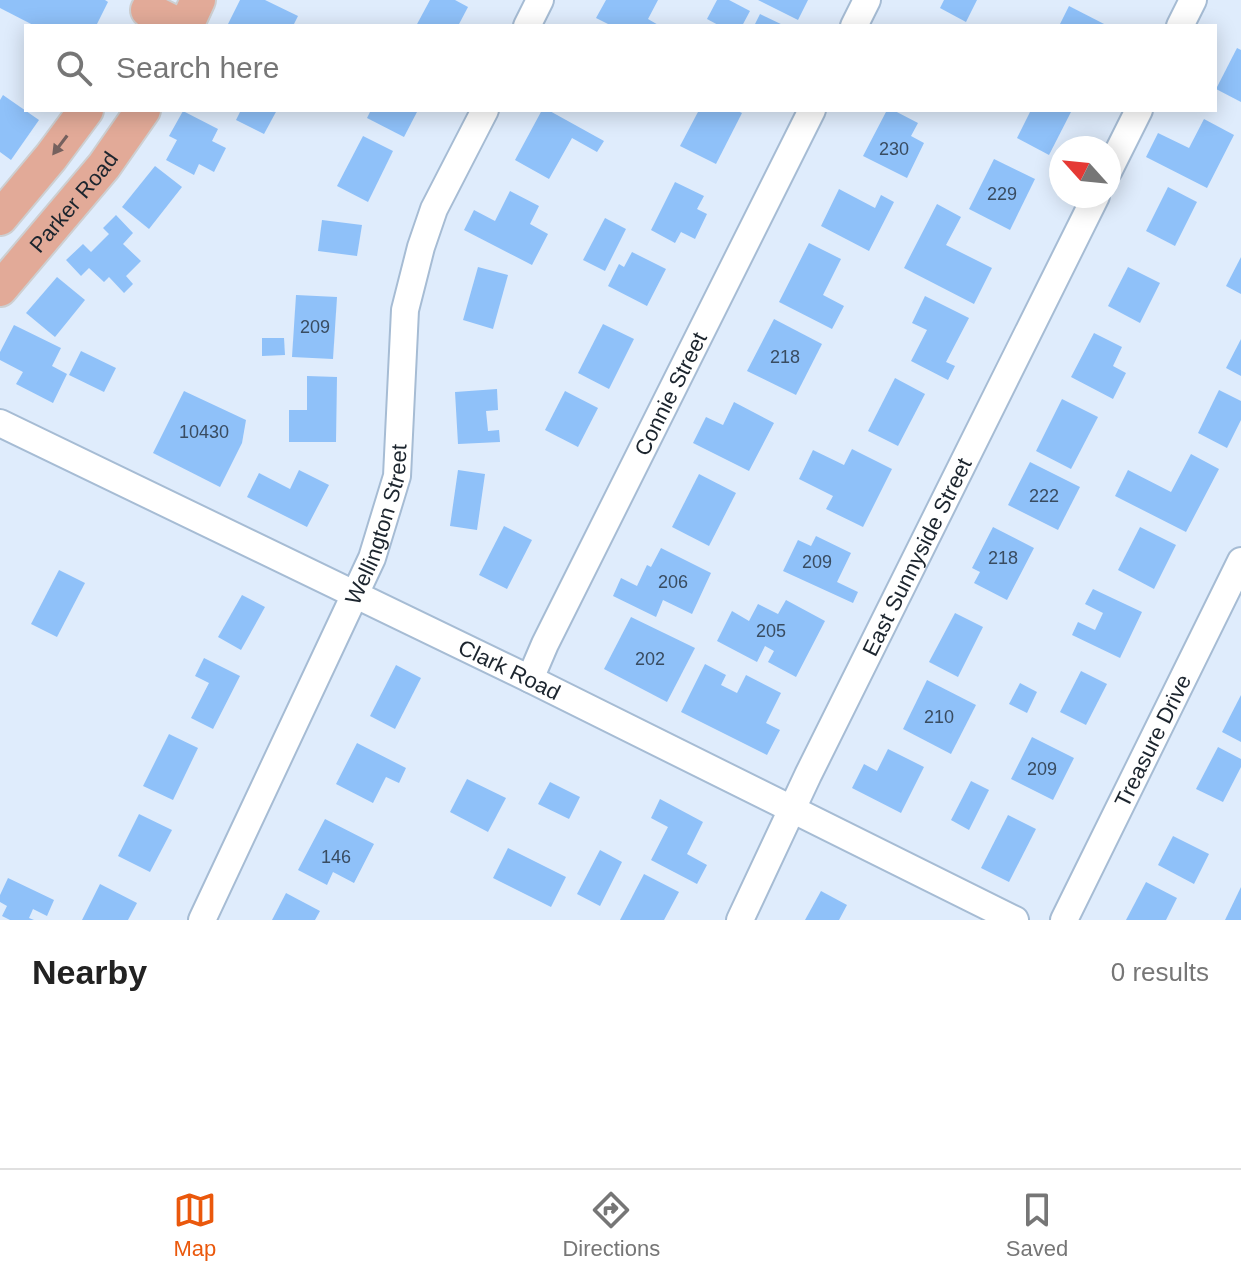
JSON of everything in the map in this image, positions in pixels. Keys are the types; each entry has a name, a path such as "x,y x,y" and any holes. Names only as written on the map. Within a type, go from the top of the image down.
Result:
{"main road":[{"path":"187,24 198,0"},
{"path":"147,12 175,24"},
{"name":"Parker Road","path":"0,218 85,112"},
{"name":"Parker Road","path":"0,289 104,166 142,112"}],"street":[{"path":"528,24 540,0"},
{"path":"855,24 867,0"},
{"path":"1181,24 1193,0"},
{"name":"Wellington Street","path":"202,920 372,558 397,476 405,310 434,209 484,112"},
{"name":"Connie Street","path":"530,679 811,112"},
{"path":"1121,146 1138,112"},
{"name":"East Sunnyside Street","path":"740,920 808,775 1090,208"},
{"name":"Clark Road","path":"0,423 530,679 1015,920"},
{"name":"Treasure Drive","path":"1064,920 1241,561"}],"building":[{"path":"0,0 108,2 97,24 31,24 0,8"},
{"path":"240,0 265,0 298,16 294,24 228,24"},
{"path":"430,0 455,0 468,7 459,24 417,24"},
{"path":"606,0 658,0 648,19 657,24 608,24 596,18"},
{"path":"717,0 729,0 750,11 743,24 716,24 707,19"},
{"path":"758,0 808,0 798,20"},
{"path":"944,0 977,0 966,22 940,8"},
{"path":"1069,6 1104,24 1060,24"},
{"path":"760,14 781,24 755,24"},
{"path":"1237,48 1241,50 1241,102 1217,87"},
{"path":"3,95 39,120 11,160 0,152 0,100"},
{"path":"185,112 218,129 212,141 226,148 214,172 199,164 194,175 166,160 177,140 169,136"},
{"path":"240,112 276,112 264,134 236,120"},
{"path":"370,112 417,112 404,137 367,118"},
{"path":"541,112 552,112 604,141 597,152 572,138 549,179 515,160"},
{"path":"698,112 742,113 716,164 680,146"},
{"path":"886,112 897,112 918,123 911,136 924,143 907,178 863,156"},
{"path":"1030,112 1071,112 1059,136 1049,136 1049,155 1017,138"},
{"path":"1204,119 1234,135 1207,188 1146,157 1158,133 1189,148"},
{"path":"363,136 393,151 368,202 337,186"},
{"path":"994,159 1035,179 1010,230 969,209"},
{"path":"155,166 182,187 149,229 122,207"},
{"path":"675,182 704,196 697,209 707,214 695,239 681,232 675,243 651,230"},
{"path":"1168,187 1197,202 1175,246 1146,231"},
{"path":"839,189 875,208 881,195 894,202 869,251 821,226"},
{"path":"510,191 539,206 530,224 548,234 532,265 464,230 474,210 495,221"},
{"path":"937,204 961,217 946,245 992,268 974,304 904,268"},
{"path":"116,215 133,233 123,244 141,261 126,276 133,284 124,293 109,277 104,282 89,268 81,276 66,260 83,244 91,252 109,234 103,228"},
{"path":"605,218 626,229 605,271 583,260"},
{"path":"322,220 362,225 357,256 318,251"},
{"path":"809,243 841,259 823,295 844,306 832,329 779,302"},
{"path":"632,252 666,269 647,306 608,286 619,264 624,267"},
{"path":"1241,257 1241,294 1226,286"},
{"path":"478,267 508,275 493,329 463,320"},
{"path":"1128,267 1160,283 1140,323 1108,306"},
{"path":"57,277 85,300 55,337 26,313"},
{"path":"296,295 337,297 333,359 292,357"},
{"path":"925,296 969,318 946,362 955,366 948,380 911,361 927,330 912,323"},
{"path":"774,319 822,344 796,395 747,371"},
{"path":"603,324 634,339 609,389 578,373"},
{"path":"14,325 61,348 52,366 67,374 53,403 16,384 23,372 0,360 0,352"},
{"path":"1094,333 1122,347 1113,366 1126,373 1113,399 1071,377"},
{"path":"262,338 284,338 285,355 262,356"},
{"path":"1241,339 1241,376 1226,368"},
{"path":"81,351 116,368 104,392 69,375"},
{"path":"307,376 337,377 336,442 289,442 289,410 307,410"},
{"path":"895,378 925,394 898,446 868,431"},
{"path":"497,389 498,410 486,411 488,431 499,430 500,442 458,444 455,392"},
{"path":"1219,390 1241,401 1241,420 1227,448 1198,433"},
{"path":"184,391 246,420 242,443 220,487 153,453"},
{"path":"565,391 598,408 578,447 545,430"},
{"path":"1062,399 1098,417 1071,469 1036,451"},
{"path":"734,402 774,423 749,471 693,443 706,417 723,425"},
{"path":"852,449 892,469 863,527 826,509 833,496 799,479 813,450 844,465"},
{"path":"1191,454 1219,469 1186,532 1115,496 1128,470 1171,492"},
{"path":"1030,462 1080,487 1058,530 1008,505"},
{"path":"299,470 329,485 307,527 247,497 259,473 290,489"},
{"path":"458,470 485,474 477,530 450,526"},
{"path":"699,474 736,493 709,546 672,527"},
{"path":"504,526 532,540 507,589 479,575"},
{"path":"993,527 1034,548 1007,600 974,583 980,572 972,568"},
{"path":"1140,527 1176,545 1154,589 1118,570"},
{"path":"816,536 851,553 837,582 858,592 853,603 783,571 798,540 811,546"},
{"path":"661,548 711,573 692,614 663,600 656,617 613,596 621,578 637,586 647,565 651,567"},
{"path":"59,570 85,583 57,637 31,624"},
{"path":"1093,589 1142,612 1120,658 1072,635 1078,622 1095,630 1103,613 1085,604"},
{"path":"242,595 265,607 241,650 218,637"},
{"path":"786,600 825,621 796,677 768,662 774,651 765,646 757,662 717,641 732,611 749,621 758,604 778,614"},
{"path":"955,613 983,627 958,677 929,662"},
{"path":"631,617 695,648 667,702 604,669"},
{"path":"204,658 240,676 213,729 191,718 209,683 195,676"},
{"path":"705,664 726,675 721,685 737,693 746,675 781,693 766,723 780,730 767,755 681,712"},
{"path":"396,665 421,678 395,729 370,716"},
{"path":"1081,671 1107,684 1086,725 1060,712"},
{"path":"927,680 976,705 951,754 903,729"},
{"path":"1020,683 1037,692 1027,713 1009,704"},
{"path":"1241,695 1241,742 1222,732"},
{"path":"169,734 198,748 173,800 143,786"},
{"path":"1032,737 1074,758 1053,800 1011,779"},
{"path":"357,743 406,768 399,783 386,777 373,803 336,784"},
{"path":"1218,747 1241,759 1241,767 1223,802 1196,789"},
{"path":"888,749 924,767 901,813 852,788 864,764 877,771"},
{"path":"467,779 506,798 488,832 450,812"},
{"path":"971,781 989,790 969,830 951,820"},
{"path":"550,782 580,797 569,819 538,804"},
{"path":"660,799 703,822 687,854 707,865 697,884 651,860 668,827 651,818"},
{"path":"139,814 172,830 150,872 118,856"},
{"path":"1008,815 1036,829 1009,882 981,868"},
{"path":"325,819 374,844 354,883 333,872 327,885 298,870"},
{"path":"1173,836 1209,854 1194,884 1158,865"},
{"path":"508,848 566,877 551,907 493,878"},
{"path":"600,850 622,862 600,906 577,894"},
{"path":"644,874 679,892 664,920 620,920"},
{"path":"8,878 54,900 47,916 33,909 29,918 34,920 10,920 2,916 7,906 0,902 0,895"},
{"path":"1146,882 1177,898 1166,920 1126,920"},
{"path":"100,884 137,903 128,920 82,920"},
{"path":"1241,887 1241,920 1225,920"},
{"path":"821,891 847,905 839,920 805,920"},
{"path":"286,893 320,911 315,920 272,920"}]}
